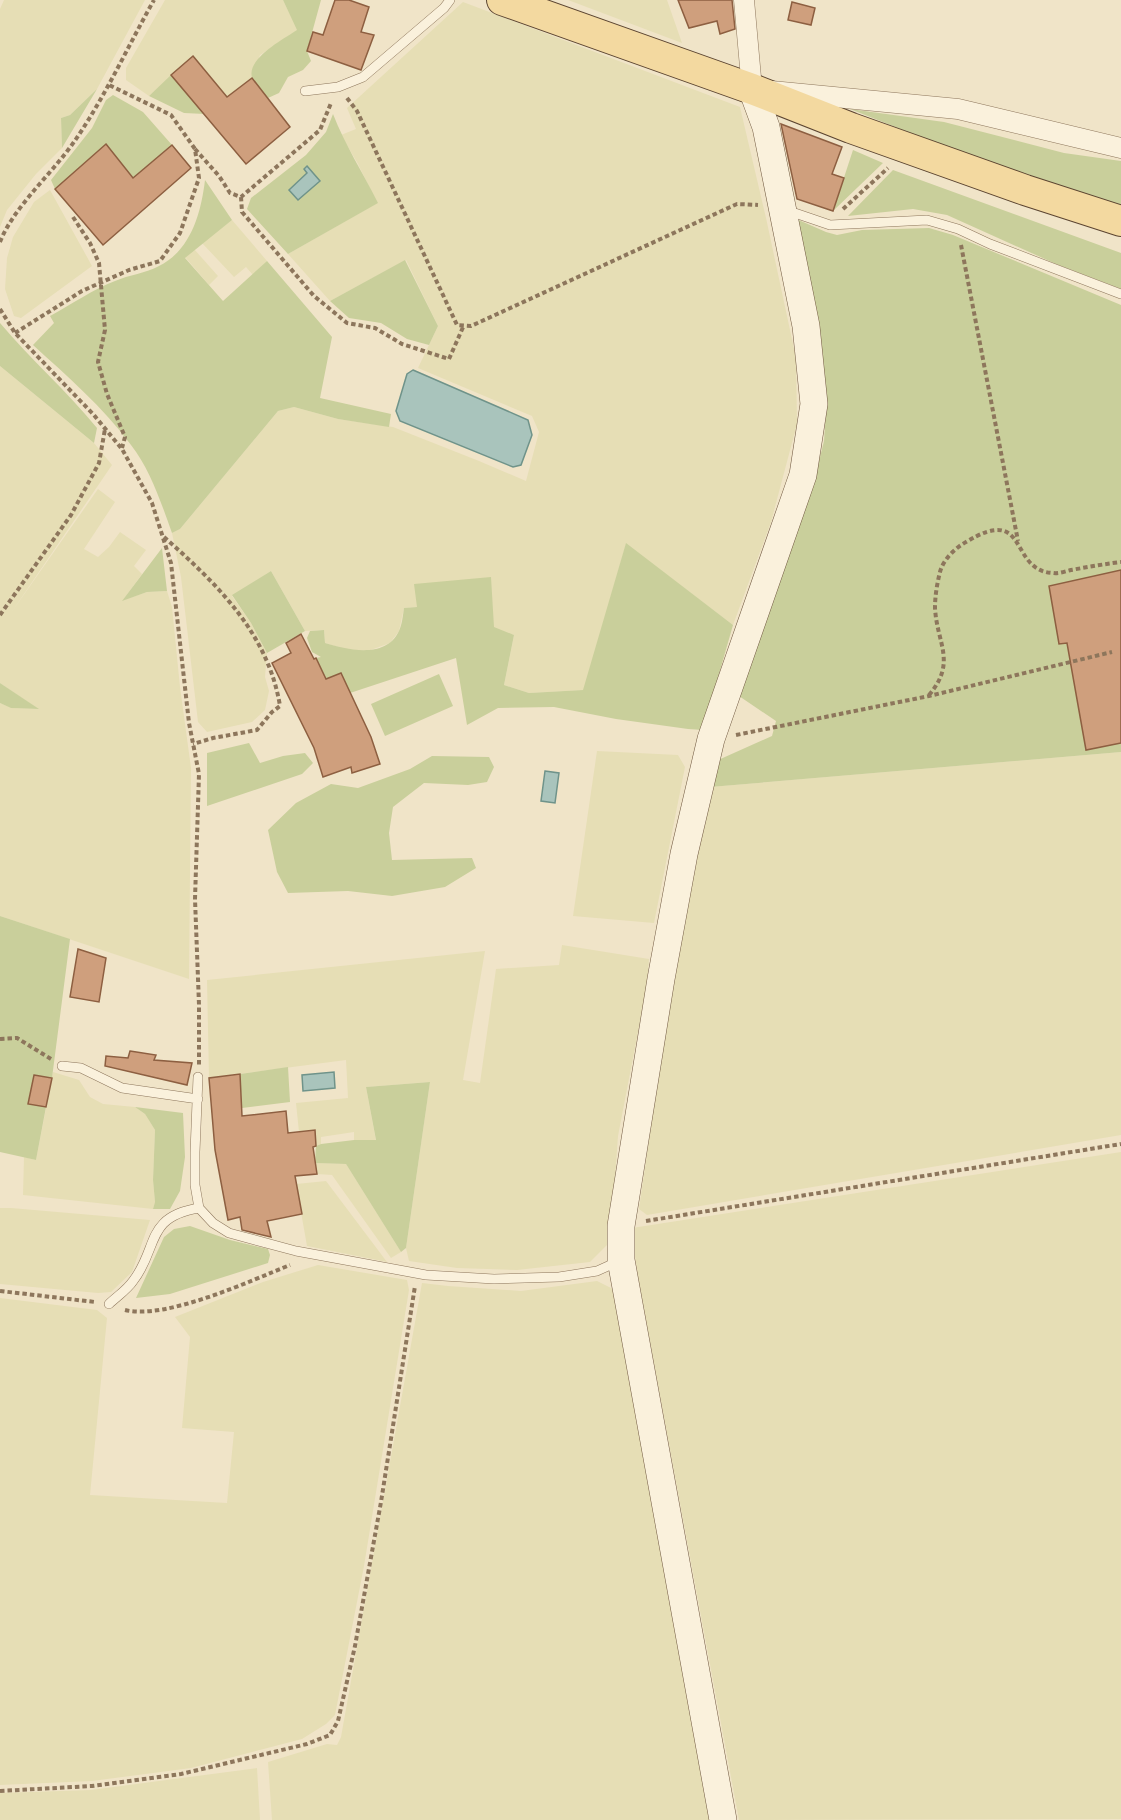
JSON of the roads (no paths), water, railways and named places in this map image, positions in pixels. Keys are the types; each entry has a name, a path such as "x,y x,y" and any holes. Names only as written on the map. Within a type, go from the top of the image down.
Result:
{"main road":[{"path":"502,0 752,89 851,128 1025,190 1121,221"},
{"path":"723,1820 621,1260 621,1226 684,854 711,739 803,475 814,404 806,326 783,209 766,127 752,89"}],"street":[{"path":"744,0 752,89 958,109 1121,148"}],"lane":[{"path":"305,91 338,87 363,77 444,8 450,0"},
{"path":"783,209 830,225 927,220 958,229 990,244 1121,294"},
{"path":"62,1066 81,1068 122,1088 198,1099"},
{"path":"198,1077 195,1185 199,1208 213,1223 229,1233 296,1251 417,1274 494,1279 559,1277 597,1271 621,1260"},
{"path":"109,1304 133,1282 146,1259 155,1233 167,1218 186,1210 199,1208"}],"water":[{"path":"307,166 320,181 298,200 289,190 307,173 304,169"},
{"path":"413,370 528,420 532,435 521,465 513,467 400,421 396,411 407,374"},
{"path":"545,771 559,773 555,803 541,801"},
{"path":"334,1072 335,1088 303,1091 302,1075"}]}
